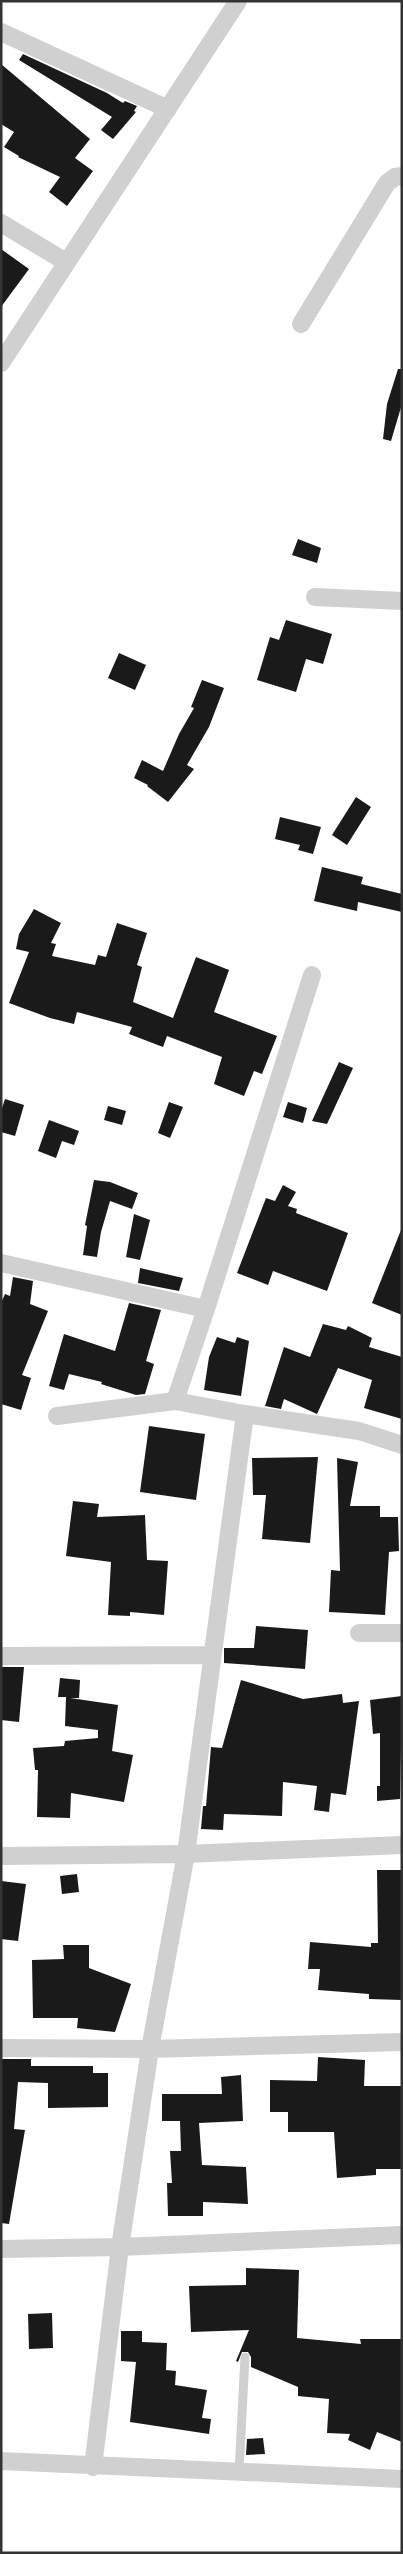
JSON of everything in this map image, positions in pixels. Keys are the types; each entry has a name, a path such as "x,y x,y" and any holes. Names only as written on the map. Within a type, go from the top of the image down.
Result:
{"street":[{"path":"1,363 238,1"},
{"path":"1,32 168,109"},
{"path":"300,324 387,183 395,177 402,176"},
{"path":"1,223 66,262"},
{"path":"315,597 402,600"},
{"path":"175,1401 312,975"},
{"path":"1,1264 206,1309"},
{"path":"57,1416 175,1401 245,1414 359,1431 402,1445"},
{"path":"93,2466 120,2247 150,2049 186,1854 211,1655 245,1414"},
{"path":"359,1633 402,1634"},
{"path":"1,1656 211,1655"},
{"path":"1,1856 186,1854 402,1845"},
{"path":"1,2048 150,2049 402,2042"},
{"path":"1,2249 120,2247 402,2235"},
{"path":"1,2461 402,2478"}],"lane":[{"path":"239,2472 246,2357"}],"building":[{"path":"23,54 107,93 123,103 125,101 137,106 134,111 136,112 113,139 101,130 112,117 19,60"},
{"path":"1,64 90,139 75,158 93,171 67,206 49,192 60,177 18,157 4,147 14,132 1,124"},
{"path":"1,249 29,269 1,307"},
{"path":"398,369 402,369 402,404 391,441 383,439 387,404"},
{"path":"298,539 321,548 317,563 292,555"},
{"path":"286,620 332,634 323,664 306,659 296,692 257,680 270,637 279,640"},
{"path":"119,653 146,665 135,690 108,678"},
{"path":"202,680 224,688 209,727 187,765 194,769 168,802 148,785 134,778 142,760 163,771 179,734 194,708 191,707"},
{"path":"356,797 371,807 347,845 332,835"},
{"path":"280,817 321,827 313,854 298,850 300,845 275,839"},
{"path":"322,867 363,877 361,884 402,894 402,912 358,902 357,911 314,901"},
{"path":"34,909 61,923 51,943 56,944 52,956 95,965 98,955 106,957 117,923 147,933 137,965 142,967 133,1002 173,1018 196,957 229,970 214,1012 277,1036 262,1074 254,1071 244,1096 214,1084 222,1057 167,1036 163,1047 129,1034 132,1027 77,1012 74,1024 50,1018 9,1003 29,952 16,949 19,934"},
{"path":"339,1062 353,1068 327,1124 312,1121"},
{"path":"5,1099 24,1105 15,1136 1,1132 1,1111"},
{"path":"169,1102 183,1107 170,1138 158,1133"},
{"path":"288,1102 307,1108 303,1123 283,1117"},
{"path":"108,1106 126,1111 122,1125 104,1120"},
{"path":"49,1120 79,1131 74,1145 62,1141 56,1158 38,1151"},
{"path":"94,1180 110,1182 138,1193 132,1209 110,1201 101,1232 97,1257 83,1255 87,1226 85,1225"},
{"path":"283,1185 296,1192 288,1206 297,1209 296,1213 348,1233 327,1291 273,1271 268,1285 237,1273 266,1198 275,1201"},
{"path":"134,1214 150,1220 140,1260 126,1257"},
{"path":"402,1230 402,1315 372,1303"},
{"path":"140,1268 183,1278 179,1291 138,1283"},
{"path":"13,1277 33,1281 30,1304 48,1311 22,1375 31,1378 21,1410 1,1404 1,1303 5,1294 10,1296"},
{"path":"129,1303 161,1310 146,1361 154,1364 145,1394 136,1395 101,1384 102,1382 69,1374 64,1390 49,1386 64,1334 115,1351"},
{"path":"323,1324 346,1330 348,1326 372,1338 369,1347 402,1357 402,1419 364,1408 372,1380 338,1368 317,1414 284,1399 281,1409 265,1406 284,1347 310,1357"},
{"path":"217,1337 235,1343 237,1337 249,1341 241,1396 204,1390 209,1357"},
{"path":"149,1426 205,1434 196,1500 140,1492"},
{"path":"318,1457 310,1543 262,1539 266,1495 253,1495 252,1458"},
{"path":"337,1458 358,1462 350,1506 380,1506 380,1517 398,1517 399,1551 389,1552 385,1615 329,1612 331,1570 340,1571"},
{"path":"73,1501 99,1504 97,1517 145,1515 147,1560 168,1561 164,1615 130,1612 130,1616 108,1615 111,1562 66,1556"},
{"path":"256,1626 308,1630 305,1669 224,1663 224,1648 254,1648"},
{"path":"1,1667 24,1667 19,1722 1,1720"},
{"path":"60,1678 80,1680 79,1698 70,1698 118,1705 112,1751 133,1755 124,1802 71,1793 70,1818 37,1817 38,1770 35,1770 33,1748 64,1746 65,1741 98,1738 98,1730 65,1726 66,1697 58,1697"},
{"path":"241,1680 303,1699 342,1694 343,1703 359,1701 346,1795 331,1793 329,1812 314,1810 317,1786 283,1782 282,1816 224,1814 223,1830 201,1829 203,1806 206,1806 211,1747 222,1748"},
{"path":"402,1696 400,1799 377,1801 377,1786 380,1786 380,1733 373,1734 370,1700"},
{"path":"377,1870 402,1870 402,2000 369,1999 369,1994 318,1990 320,1969 308,1969 310,1942 371,1947 371,1943 378,1943"},
{"path":"77,1874 79,1892 62,1894 60,1876"},
{"path":"1,1881 26,1884 18,1941 1,1939"},
{"path":"63,1945 89,1945 89,1968 131,1984 115,2032 77,2028 78,2018 33,2018 32,1960 64,1959"},
{"path":"318,2057 365,2060 364,2086 402,2086 402,2169 376,2169 376,2175 337,2178 334,2132 288,2132 288,2112 270,2112 270,2080 317,2081"},
{"path":"1,2059 31,2059 31,2066 93,2066 93,2073 108,2073 108,2107 48,2108 48,2083 18,2082 14,2129 25,2130 9,2224 1,2223"},
{"path":"241,2075 243,2121 199,2123 202,2165 246,2167 248,2204 203,2202 203,2216 168,2216 167,2183 172,2183 170,2151 181,2151 180,2121 162,2121 162,2094 222,2094 221,2077"},
{"path":"246,2268 299,2270 297,2338 361,2344 360,2339 402,2339 402,2442 377,2432 370,2450 348,2440 350,2434 327,2433 329,2399 298,2396 298,2387 251,2367 251,2357 248,2352 242,2352 238,2362 236,2361 249,2330 191,2332 189,2286 246,2285"},
{"path":"52,2313 53,2348 29,2349 28,2314"},
{"path":"121,2331 142,2331 142,2342 167,2343 166,2370 176,2371 175,2385 207,2390 202,2418 211,2419 209,2434 130,2422 136,2362 121,2361"},
{"path":"263,2438 265,2454 246,2455 247,2439"}]}
